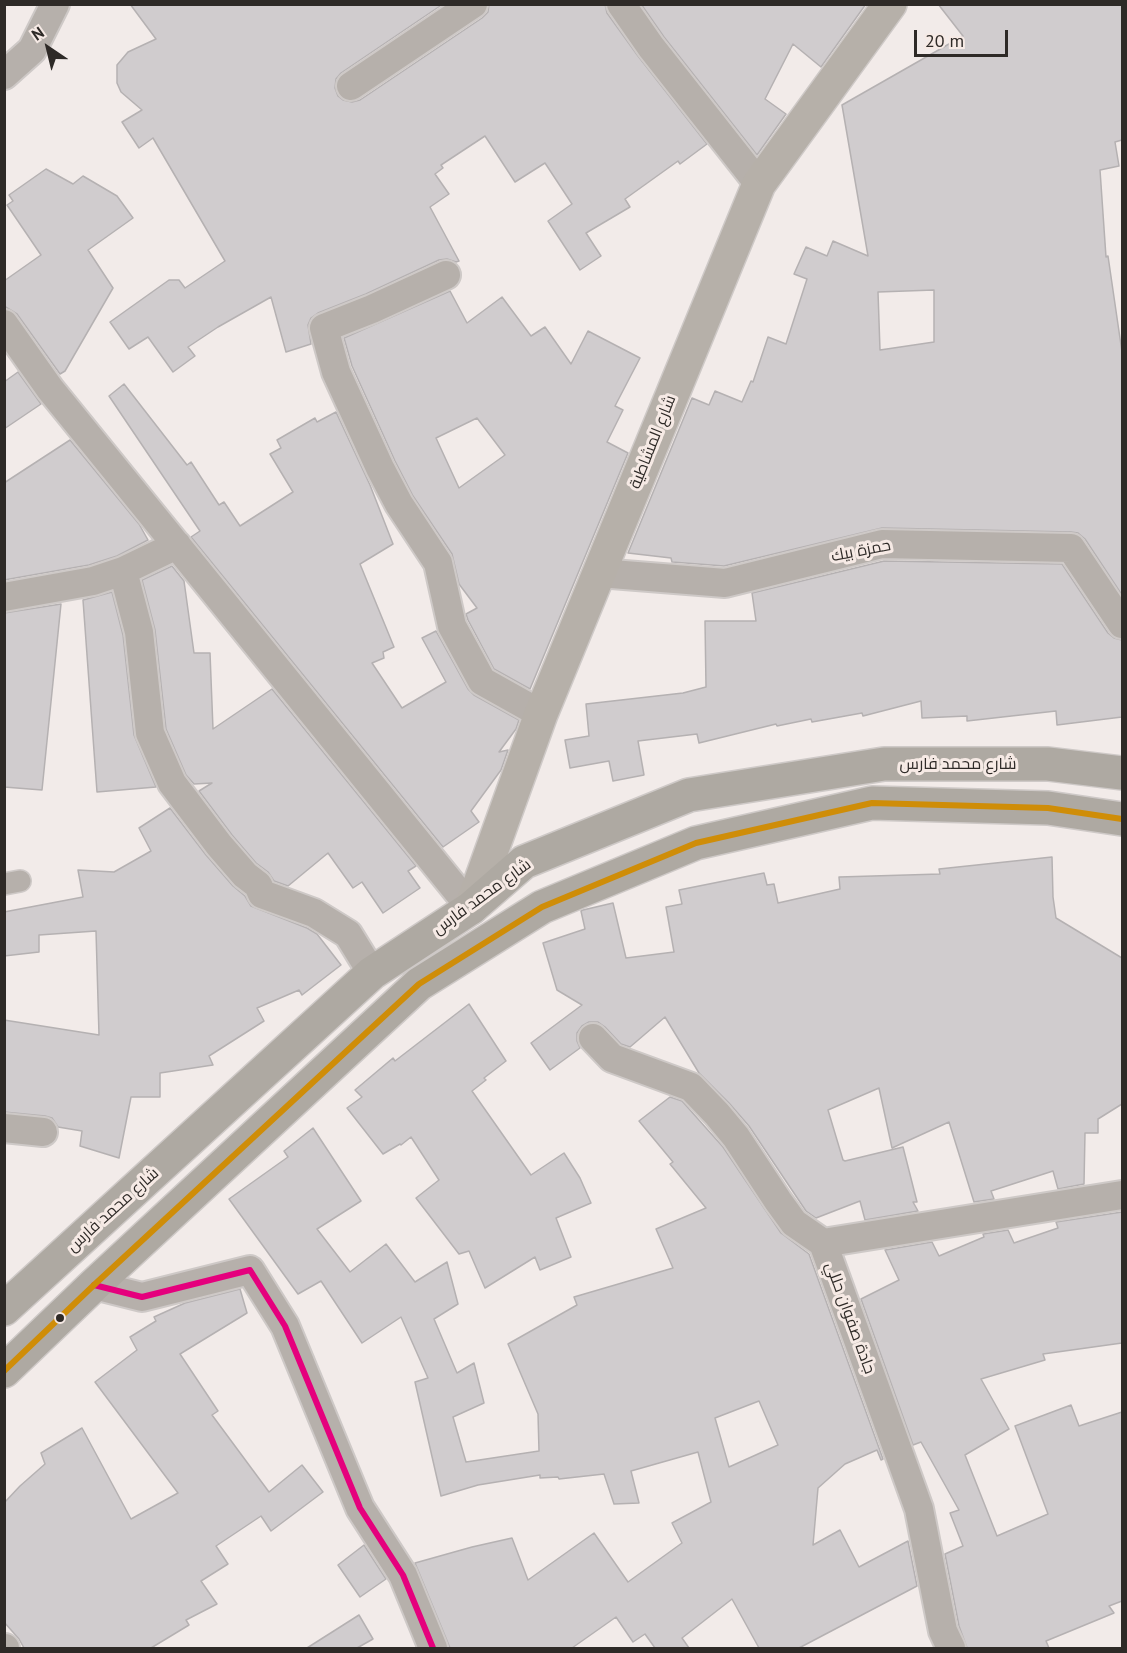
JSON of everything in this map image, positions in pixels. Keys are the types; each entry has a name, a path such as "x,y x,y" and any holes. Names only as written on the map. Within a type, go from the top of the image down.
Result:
{"main road":[{"name":"شارع المشاطية","path":"471,908 541,714 759,184 890,4"},
{"name":"شارع محمد فارس","path":"4,1309 372,973 471,908 524,862 689,795 885,764 1048,764 1122,773"},
{"path":"4,1371 419,984 542,907 696,843 872,803 1048,808 1122,819"}],"street":[{"path":"4,75 32,50 55,4"},
{"path":"351,86 473,4"},
{"path":"621,4 651,47 759,184"},
{"path":"447,275 324,328 336,372 380,468 399,504 438,563 452,626 482,681 541,714"},
{"path":"4,324 50,389 471,908"},
{"name":"حمزة بيك","path":"599,573 725,583 882,544 1071,548 1113,591 1122,624"},
{"path":"4,597 93,581 123,571 177,545"},
{"path":"123,571 140,632 150,733 172,783 219,845 245,875 258,885 262,894 314,913 348,934 372,973"},
{"path":"593,1038 612,1058 691,1087 736,1137 794,1222 823,1243"},
{"path":"4,1128 44,1132"},
{"name":"جادة صفوان حللي","path":"951,1648 943,1631 919,1509 823,1243 1122,1195"},
{"path":"94,1285 142,1297 250,1270 285,1326 360,1508 403,1575 433,1648"}],"building":[{"path":"130,4 443,4 341,73 336,79 335,88 338,96 352,102 360,100 482,18 488,12 489,4 605,4 607,13 638,56 707,144 680,164 678,161 625,199 630,207 586,233 601,256 580,270 548,221 572,204 545,163 515,182 485,136 441,165 443,168 435,174 449,194 430,207 459,261 439,260 366,294 318,313 311,318 308,325 311,344 286,352 271,297 188,347 195,356 173,372 148,337 129,349 110,322 169,280 179,280 185,288 225,261 153,138 139,148 122,122 142,110 121,92 117,83 117,65 128,52 156,39"},
{"path":"641,4 866,4 821,67 793,44 765,99 786,114 757,155 664,37"},
{"path":"938,4 1122,4 1122,140 1115,142 1119,166 1100,170 1106,257 1108,256 1122,352 1122,595 1085,539 1078,533 1071,532 882,528 724,566 672,562 671,558 628,553 692,398 709,405 715,391 742,402 751,381 753,382 768,337 786,344 807,279 794,274 806,247 827,256 833,241 868,256 842,105 963,36","holes":["934,290 934,342 880,350 878,292"]},
{"path":"46,169 73,184 83,176 117,196 133,218 88,250 113,288 65,371 60,374 17,314 4,306 4,281 41,255 7,205 13,201 9,195"},
{"path":"450,291 467,323 502,297 531,336 545,327 571,364 588,331 640,358 615,406 623,410 607,442 628,453 530,689 494,669 468,620 466,614 477,608 459,584 452,554 413,496 395,461 352,366 344,338","holes":["477,418 505,455 459,488 436,438"]},
{"path":"18,372 41,404 4,429 4,382"},
{"path":"124,384 187,465 191,462 219,505 224,502 240,526 293,492 270,454 281,448 277,440 315,418 317,422 336,412 370,485 393,544 360,564 394,647 383,652 384,658 372,663 402,708 446,682 422,638 436,631 468,689 474,695 519,720 516,729 499,752 508,750 501,770 471,811 479,822 443,847 191,537 200,531 109,396"},
{"path":"70,440 139,524 148,540 117,556 89,565 4,580 4,483"},
{"path":"884,561 1062,564 1108,633 1122,640 1122,717 1057,725 1056,711 967,721 967,716 922,718 921,701 863,716 862,713 812,722 811,719 777,726 776,724 699,743 697,734 638,741 644,775 613,781 609,761 570,768 565,740 589,736 586,704 683,693 706,687 705,621 756,621 752,593"},
{"path":"172,566 184,581 194,653 210,653 213,729 272,689 416,866 408,871 420,888 383,913 362,882 353,888 328,853 288,886 274,881 232,835 199,791 212,783 194,784 186,775 166,729 155,630 142,580"},
{"path":"112,592 123,635 134,735 156,787 97,792 83,600"},
{"path":"61,604 42,790 4,787 4,613"},
{"path":"170,808 206,855 233,886 245,896 251,906 317,934 341,965 302,995 299,990 257,1008 264,1021 209,1056 213,1065 160,1073 160,1097 131,1097 119,1158 80,1146 82,1131 58,1127 52,1118 4,1112 4,1020 99,1035 96,931 39,935 39,952 4,956 4,912 83,897 78,870 114,872 151,851 139,828"},
{"path":"1052,857 1056,918 1122,958 1122,1104 1098,1119 1098,1133 1085,1133 1084,1184 1058,1189 1053,1171 991,1191 994,1199 974,1202 949,1122 892,1148 879,1088 828,1110 843,1160 903,1147 917,1202 913,1202 918,1211 865,1220 860,1201 816,1218 806,1211 749,1126 699,1073 665,1017 630,1047 621,1044 598,1022 589,1022 577,1033 580,1048 550,1070 531,1043 582,1005 557,990 543,943 585,929 581,911 583,910 613,903 626,958 674,952 666,907 682,904 679,890 764,873 767,885 774,884 778,903 840,889 839,877 940,874 939,869"},
{"path":"469,1004 506,1061 484,1078 486,1080 472,1091 531,1175 564,1153 580,1178 591,1203 556,1218 571,1257 540,1270 535,1257 485,1288 469,1251 459,1254 416,1198 439,1180 411,1137 383,1154 347,1108 362,1097 355,1090 393,1058 395,1061"},
{"path":"670,1097 682,1101 723,1147 781,1233 809,1254 883,1459 881,1460 877,1450 845,1464 818,1488 813,1545 840,1530 859,1567 908,1541 917,1586 799,1648 759,1648 732,1599 682,1638 689,1648 655,1648 645,1634 633,1642 616,1617 572,1648 450,1648 415,1563 512,1538 528,1580 594,1533 628,1582 682,1543 672,1523 711,1502 698,1452 631,1471 639,1503 614,1504 604,1474 559,1479 558,1477 540,1478 540,1475 478,1485 441,1496 415,1382 428,1378 401,1317 362,1343 321,1281 298,1294 229,1199 288,1157 284,1151 313,1128 361,1201 317,1229 350,1272 386,1244 415,1282 447,1262 458,1304 434,1319 457,1373 474,1363 484,1403 453,1417 466,1462 539,1451 538,1414 508,1344 577,1305 574,1297 673,1268 656,1229 706,1208 670,1164 673,1162 639,1121","holes":["759,1401 778,1445 729,1467 715,1418"]},
{"path":"1122,1212 1122,1343 1043,1354 1045,1360 981,1379 1009,1429 965,1455 997,1536 1048,1514 1015,1426 1071,1405 1079,1426 1122,1412 1122,1601 1109,1606 1114,1613 1046,1641 1049,1648 967,1648 959,1626 945,1554 963,1546 950,1513 959,1510 921,1442 913,1445 861,1299 899,1280 885,1250 932,1242 939,1256 984,1237 983,1234 1008,1230 1014,1243 1058,1228 1056,1222"},
{"path":"240,1289 247,1313 180,1354 218,1411 212,1415 269,1492 302,1465 323,1492 271,1531 261,1516 216,1546 228,1564 201,1581 217,1604 186,1620 189,1625 151,1648 24,1648 4,1622 4,1503 45,1464 41,1453 82,1428 131,1519 178,1493 95,1382 137,1350 130,1337 156,1321 154,1317 185,1303"},
{"path":"364,1545 386,1579 360,1597 338,1565"},
{"path":"359,1615 373,1639 357,1648 307,1648"}],"transit line":[{"path":"4,1371 419,984 542,907 696,843 872,803 1048,808 1122,819"},
{"path":"94,1285 142,1297 250,1270 285,1326 360,1508 403,1575 433,1648"}]}
